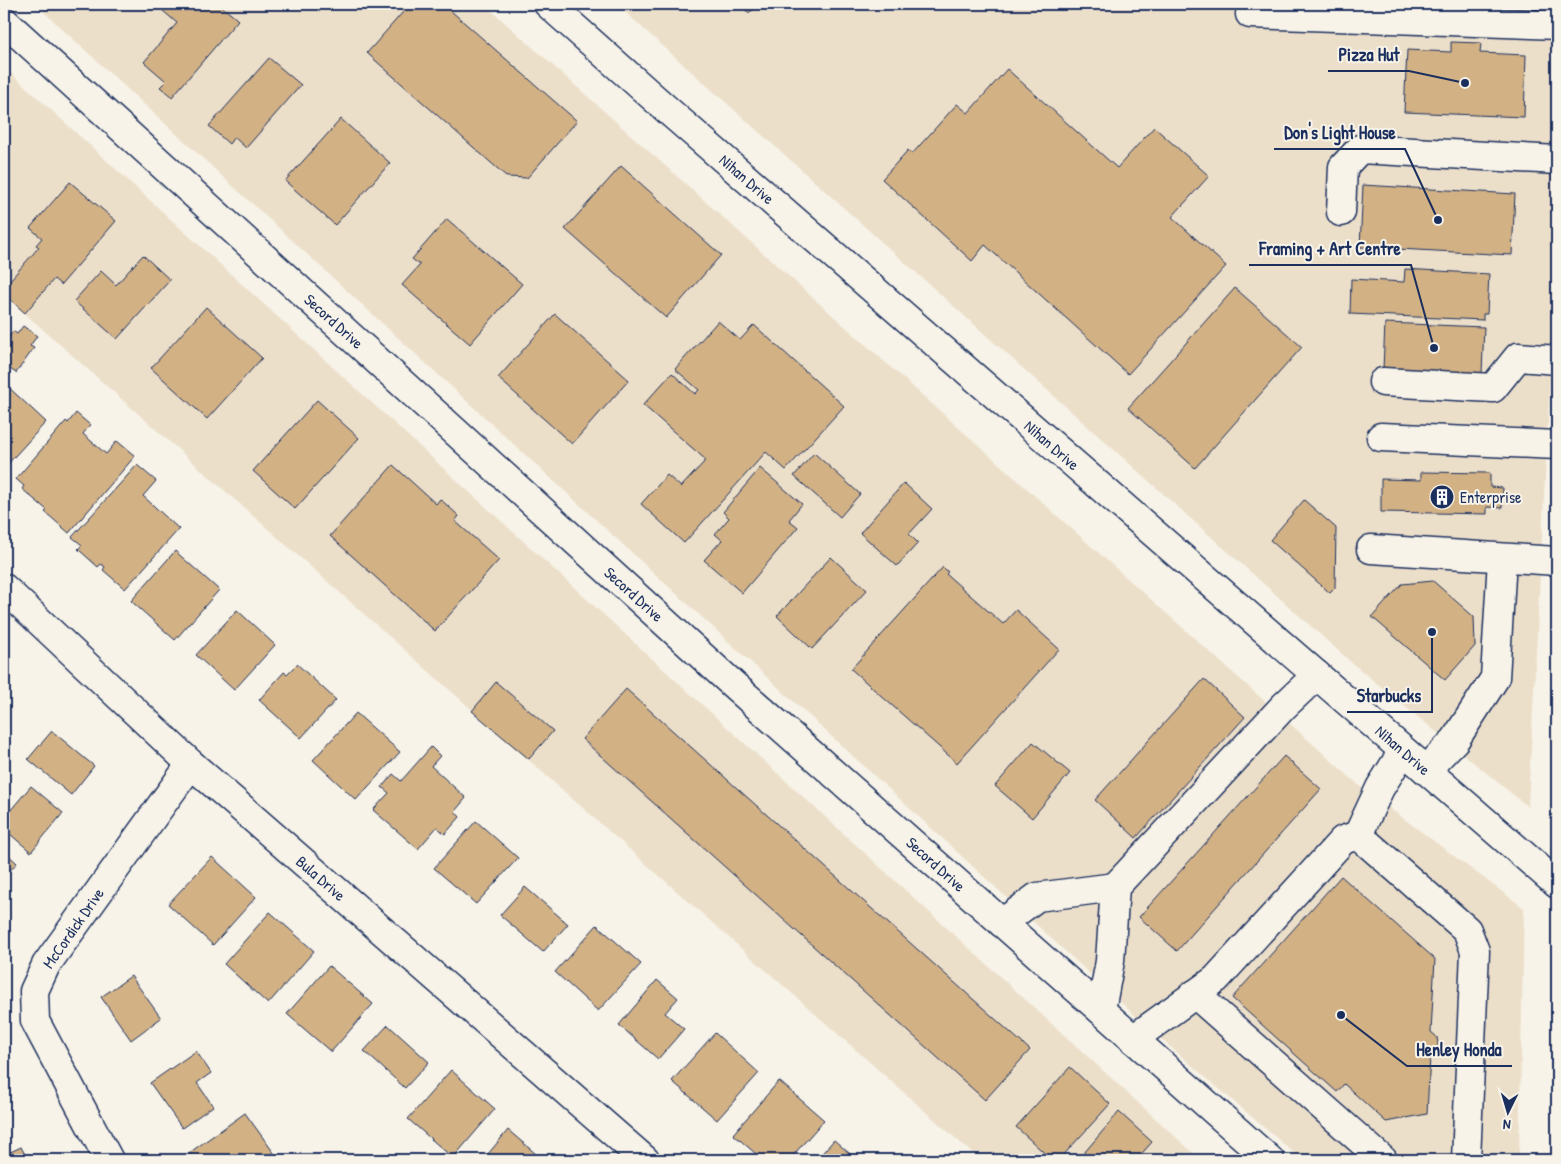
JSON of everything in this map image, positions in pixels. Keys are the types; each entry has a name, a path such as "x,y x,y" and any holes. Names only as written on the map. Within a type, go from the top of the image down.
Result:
{"street":[{"name":"Nihan Drive","path":"548,4 1557,884"},
{"path":"1250,14 1557,25"},
{"name":"Secord Drive","path":"4,21 722,675 1270,1160"},
{"path":"1341,212 1343,167 1360,149 1557,160"},
{"path":"1382,382 1493,388 1518,357 1557,360"},
{"path":"1381,437 1557,445"},
{"path":"1371,549 1557,561"},
{"path":"1426,770 1455,740 1495,678 1502,558"},
{"name":"Bula Drive","path":"4,588 191,764 645,1160"},
{"path":"1101,1010 1110,961 1115,887 1284,706 1317,676"},
{"path":"1133,1039 1216,979 1343,840 1358,835 1380,788 1403,751"},
{"name":"McCordick Drive","path":"109,1160 35,1022 34,990 46,965 191,764"},
{"path":"1358,835 1467,930 1475,951 1466,1160"},
{"path":"1002,923 1037,897 1115,887"},
{"path":"1195,994 1383,1160"}],"shaded area":[{"path":"35,4 484,4 1361,787 1524,908 1519,1160 1302,1160 1153,1032"},
{"path":"616,4 1557,4 1557,247 1528,807 1352,663"},
{"path":"4,67 1201,1160 980,1160 4,295"}],"building":[{"path":"155,4 219,4 238,20 172,97 160,87 166,81 144,62 177,23"},
{"path":"410,4 443,4 577,121 527,178 507,177 367,53"},
{"path":"742,4 762,4 748,13"},
{"path":"1451,42 1481,43 1480,53 1526,55 1524,117 1404,112 1407,50 1451,52"},
{"path":"269,58 301,85 246,148 234,137 229,144 209,126"},
{"path":"1007,69 1117,168 1154,127 1209,176 1172,217 1226,266 1128,374 985,245 972,261 882,179 908,150 912,154 957,104 968,113"},
{"path":"341,119 390,163 335,225 285,181"},
{"path":"621,166 721,255 666,318 565,229"},
{"path":"70,182 116,221 61,285 54,279 25,313 4,294 4,287 39,247 36,245 42,238 30,228"},
{"path":"1363,185 1515,194 1512,255 1360,247"},
{"path":"447,219 522,284 470,344 402,285 420,265 412,259"},
{"path":"143,255 170,280 117,339 74,301 101,271 116,285"},
{"path":"1405,269 1489,274 1487,314 1483,314 1483,320 1350,314 1351,279 1404,282"},
{"path":"1235,288 1302,347 1195,468 1128,408"},
{"path":"206,307 262,358 207,419 151,368"},
{"path":"555,314 629,380 572,444 498,378"},
{"path":"718,321 740,340 754,325 844,406 786,470 766,452 684,543 641,504 667,475 681,487 706,460 643,405 672,373 695,394 699,390 675,369"},
{"path":"1385,323 1484,327 1482,373 1383,369"},
{"path":"23,326 37,336 30,346 34,348 16,373 4,365 4,344 13,331 17,334"},
{"path":"5,384 46,422 4,468 4,386"},
{"path":"317,400 359,438 295,509 253,471"},
{"path":"76,413 90,425 83,434 106,454 117,441 135,456 69,533 45,512 47,510 22,489 24,486 16,479 66,421 68,423"},
{"path":"814,453 860,494 840,517 794,476"},
{"path":"137,465 156,481 143,496 179,529 125,589 103,570 105,567 101,564 98,567 78,549 82,545 72,537"},
{"path":"393,465 436,504 440,499 459,516 455,521 499,560 435,631 330,536"},
{"path":"760,468 802,504 789,520 798,527 742,593 704,560 722,540 715,534 729,518 723,512"},
{"name":"Enterprise","path":"1421,472 1490,473 1490,487 1503,488 1502,508 1487,507 1487,514 1381,512 1381,479 1421,480"},
{"path":"904,483 932,509 909,534 918,543 897,566 860,533"},
{"path":"1304,500 1336,528 1335,588 1330,593 1270,540"},
{"path":"175,551 219,590 175,640 131,601"},
{"path":"831,557 867,590 812,649 777,616"},
{"path":"943,567 948,572 946,574 1003,624 1016,610 1059,649 957,763 851,669"},
{"path":"1433,581 1474,617 1475,646 1445,680 1372,617 1402,584"},
{"path":"237,610 275,645 234,690 196,655"},
{"path":"297,664 336,700 301,738 259,700 284,672 287,674"},
{"path":"1204,679 1245,717 1136,838 1095,800"},
{"path":"496,682 553,731 529,759 472,711"},
{"path":"626,689 1030,1050 985,1100 582,739"},
{"path":"356,713 400,752 356,800 313,760"},
{"path":"52,731 94,766 71,795 28,759"},
{"path":"1033,742 1070,773 1032,818 995,786"},
{"path":"431,747 440,756 431,766 466,798 455,811 460,817 445,834 437,827 418,849 373,810 389,793 382,787 393,774 401,781"},
{"path":"1284,756 1321,789 1177,951 1139,917"},
{"path":"31,786 63,813 31,852 4,829 4,818"},
{"path":"476,821 518,858 476,904 434,868"},
{"path":"4,851 17,863 4,877"},
{"path":"212,857 256,897 213,945 168,904"},
{"path":"1341,876 1435,959 1431,1032 1437,1037 1438,1044 1437,1051 1430,1056 1427,1114 1386,1122 1344,1084 1337,1092 1232,998"},
{"path":"525,887 568,924 543,952 500,915"},
{"path":"270,912 314,951 268,1004 224,964"},
{"path":"597,925 641,964 598,1011 555,972"},
{"path":"329,966 373,1004 331,1052 287,1014"},
{"path":"131,976 161,1018 131,1040 101,997"},
{"path":"657,980 678,998 665,1013 684,1029 658,1059 619,1025"},
{"path":"388,1025 429,1062 405,1088 364,1051"},
{"path":"715,1033 759,1073 717,1120 672,1081"},
{"path":"196,1051 211,1073 197,1083 213,1106 182,1128 150,1083"},
{"path":"1070,1067 1110,1104 1059,1160 1052,1160 1016,1127"},
{"path":"451,1070 495,1109 453,1158 408,1119"},
{"path":"779,1081 824,1120 789,1160 763,1160 733,1134"},
{"path":"1119,1112 1152,1142 1136,1160 1078,1160"},
{"path":"245,1113 279,1160 194,1160 189,1153"},
{"path":"508,1130 543,1160 483,1160"},
{"path":"834,1140 857,1160 816,1160"},
{"path":"21,1147 28,1160 4,1160 4,1155"}],"place":[{"name":"Pizza Hut","path":"1465,83"},
{"name":"Don's Light House","path":"1438,220"},
{"name":"Framing + Art Centre","path":"1434,348"},
{"name":"Enterprise","path":"1442,497"},
{"name":"Starbucks","path":"1432,632"},
{"name":"Henley Honda","path":"1341,1015"}]}
